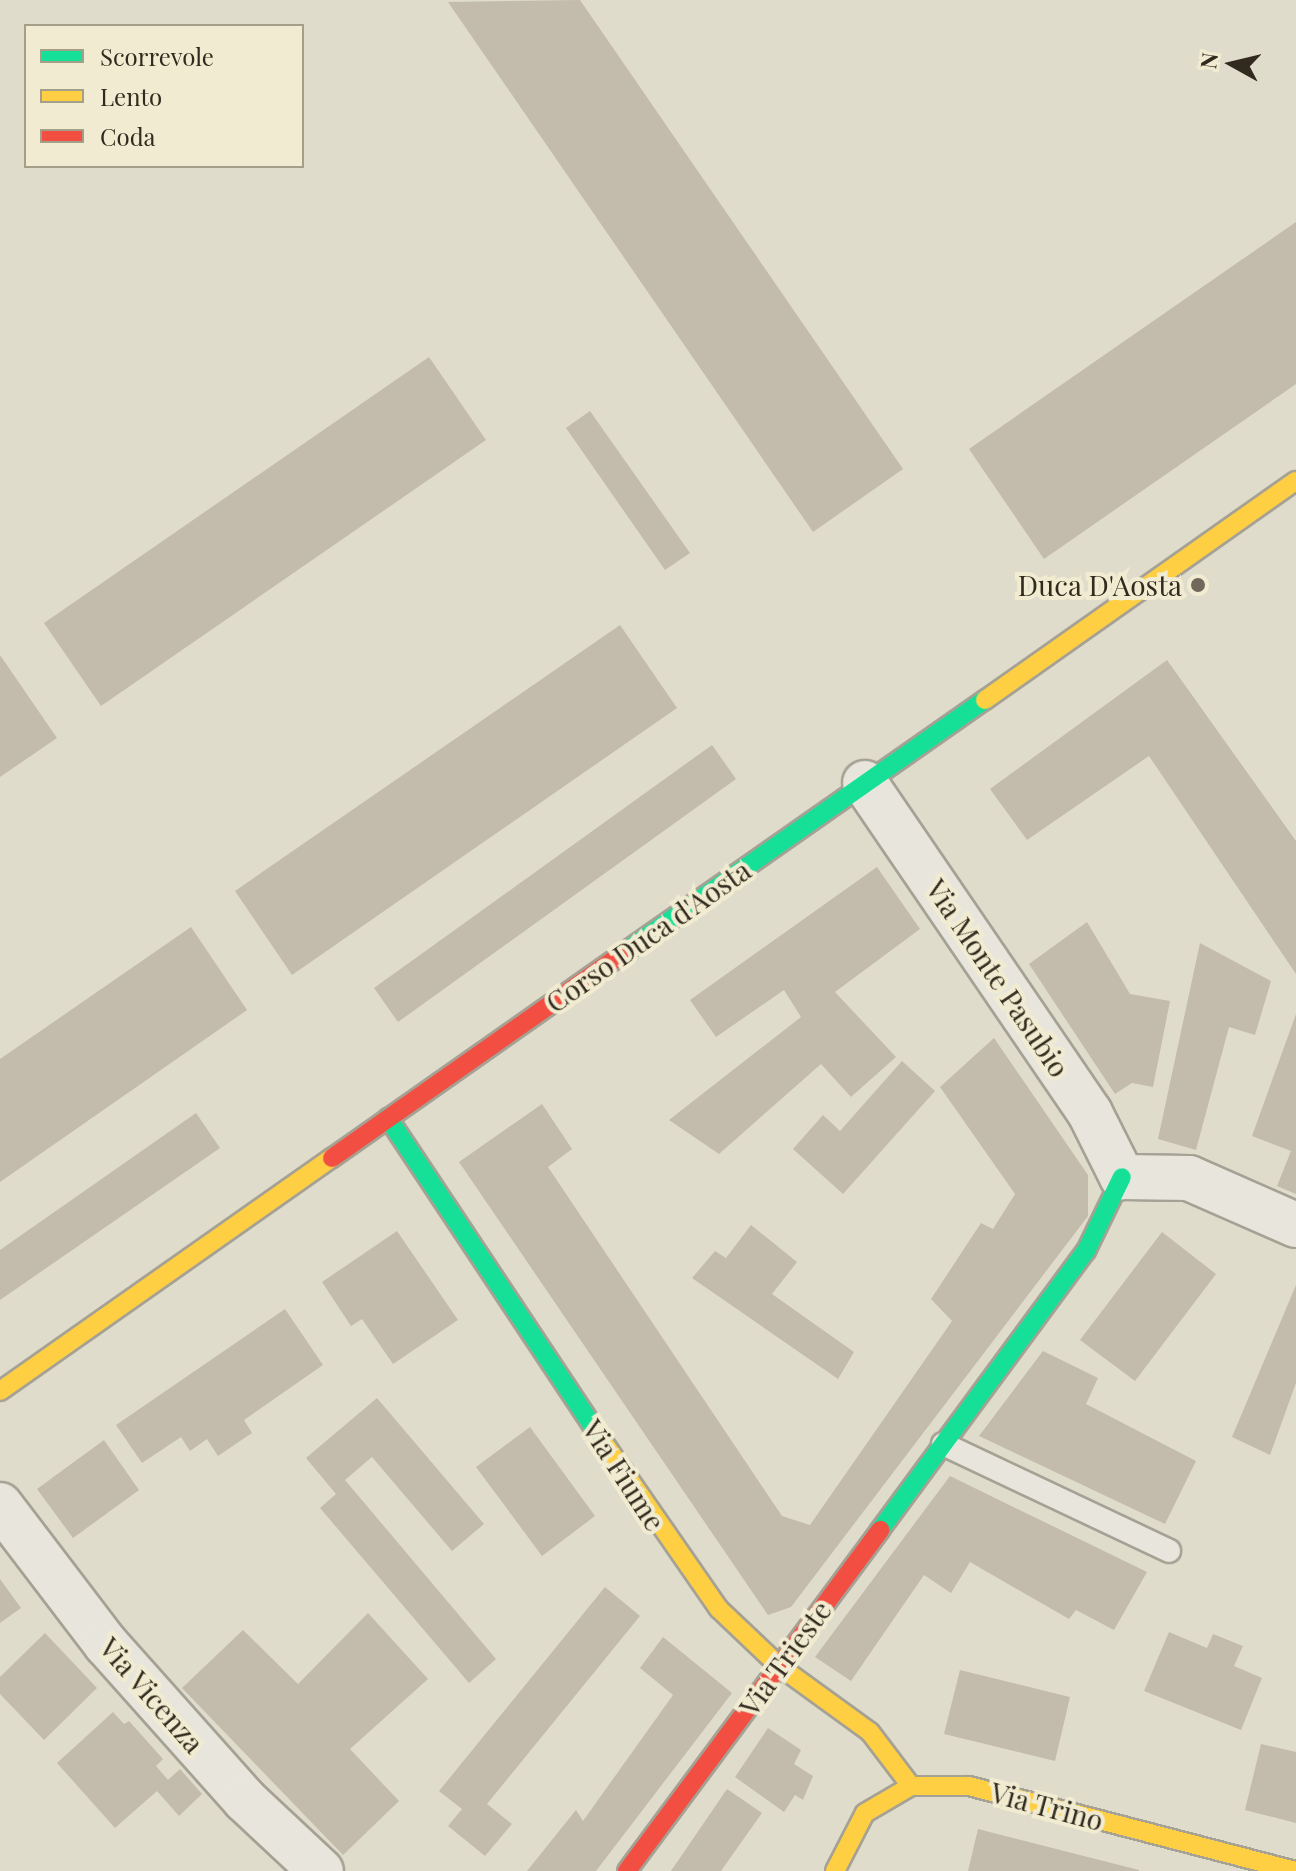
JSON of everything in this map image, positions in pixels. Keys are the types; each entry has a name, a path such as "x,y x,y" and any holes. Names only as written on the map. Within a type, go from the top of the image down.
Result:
{"street":[{"name":"Corso Duca d'Aosta","path":"0,1391 1296,481"},
{"name":"Via Monte Pasubio","path":"865,783 1090,1113 1122,1177"},
{"name":"Via Fiume","path":"388,1118 679,1557 719,1609 779,1666 870,1732 911,1786"},
{"path":"1122,1177 1189,1178 1296,1225"},
{"name":"Via Trieste","path":"627,1871 1086,1251 1122,1177"},
{"name":"Via Vicenza","path":"0,1505 106,1644 245,1800 321,1871"},
{"path":"835,1871 865,1813 911,1786"},
{"name":"Via Trino","path":"911,1786 969,1786 1295,1871"}],"lane":[{"path":"943,1444 1169,1551"}],"building":[{"path":"580,0 903,469 813,532 448,2"},
{"path":"1296,222 1296,384 1044,559 969,449"},
{"path":"429,357 486,440 101,706 44,623"},
{"path":"590,411 690,553 665,570 566,428"},
{"path":"620,625 677,708 292,975 235,891"},
{"path":"0,655 57,738 0,777"},
{"path":"1167,660 1296,841 1296,974 1149,756 1027,840 990,789"},
{"path":"712,745 736,779 398,1022 374,988"},
{"path":"877,867 920,929 835,992 896,1057 851,1097 821,1064 719,1154 669,1120 801,1017 784,990 716,1037 690,1000"},
{"path":"1087,922 1130,994 1170,1001 1153,1087 1132,1083 1115,1094 1029,964"},
{"path":"191,927 247,1010 0,1182 0,1059"},
{"path":"1200,943 1271,981 1255,1035 1229,1027 1196,1150 1158,1139"},
{"path":"1296,1014 1296,1194 1277,1186 1291,1151 1252,1136"},
{"path":"994,1038 1088,1175 1088,1216 791,1607 768,1615 459,1162 542,1104 572,1149 548,1167 782,1516 810,1525 952,1321 931,1299 981,1223 993,1229 1015,1194 940,1087"},
{"path":"902,1061 935,1091 843,1194 793,1149 823,1115 840,1131"},
{"path":"196,1113 220,1148 0,1300 0,1250"},
{"path":"751,1225 797,1262 772,1294 854,1352 838,1379 692,1278 715,1251 726,1258"},
{"path":"397,1231 458,1320 393,1364 362,1319 351,1326 322,1282"},
{"path":"1162,1232 1216,1274 1135,1381 1080,1340"},
{"path":"1296,1285 1296,1383 1270,1455 1232,1437"},
{"path":"285,1309 323,1365 244,1420 252,1433 218,1456 207,1439 190,1451 181,1437 142,1463 116,1425"},
{"path":"1043,1351 1098,1378 1086,1404 1196,1461 1165,1524 979,1436"},
{"path":"377,1398 484,1524 452,1551 372,1457 345,1480 496,1659 469,1683 320,1508 336,1494 306,1458"},
{"path":"530,1427 595,1516 542,1556 476,1467"},
{"path":"104,1440 139,1490 73,1538 37,1489"},
{"path":"950,1476 1147,1572 1114,1630 1076,1610 1069,1619 970,1562 951,1593 924,1575 851,1681 815,1657"},
{"path":"0,1579 21,1608 0,1623"},
{"path":"605,1587 640,1616 487,1804 512,1824 485,1856 448,1826 462,1809 439,1791"},
{"path":"368,1613 428,1679 350,1749 399,1801 343,1855 182,1688 243,1630 298,1684"},
{"path":"1169,1632 1207,1648 1213,1634 1243,1646 1234,1666 1262,1678 1241,1730 1144,1691"},
{"path":"45,1633 97,1688 44,1740 0,1694 0,1677"},
{"path":"663,1637 732,1693 596,1871 527,1871 576,1810 583,1821 673,1695 640,1668"},
{"path":"960,1670 1070,1697 1055,1761 944,1734"},
{"path":"113,1712 124,1724 129,1721 163,1759 156,1766 168,1780 180,1769 202,1794 179,1816 157,1791 115,1828 57,1763"},
{"path":"768,1728 801,1750 794,1764 813,1776 803,1800 795,1795 784,1812 735,1777"},
{"path":"1261,1744 1296,1752 1296,1823 1245,1810"},
{"path":"727,1789 762,1813 721,1871 671,1871"},
{"path":"978,1829 1139,1870 1139,1871 968,1871"}],"traffic: fast":[{"path":"622,954 985,700"},
{"path":"388,1118 606,1446"},
{"path":"880,1530 1086,1251 1122,1177"}],"traffic: slow":[{"path":"985,700 1296,481"},
{"path":"0,1391 332,1158"},
{"path":"606,1446 719,1609 779,1666 870,1732 911,1786"},
{"path":"835,1871 865,1813 911,1786 969,1786 1295,1871"}],"traffic: jam":[{"path":"332,1158 622,954"},
{"path":"627,1871 880,1530"}],"place":[{"name":"Duca D'Aosta","path":"1198,585"}]}
